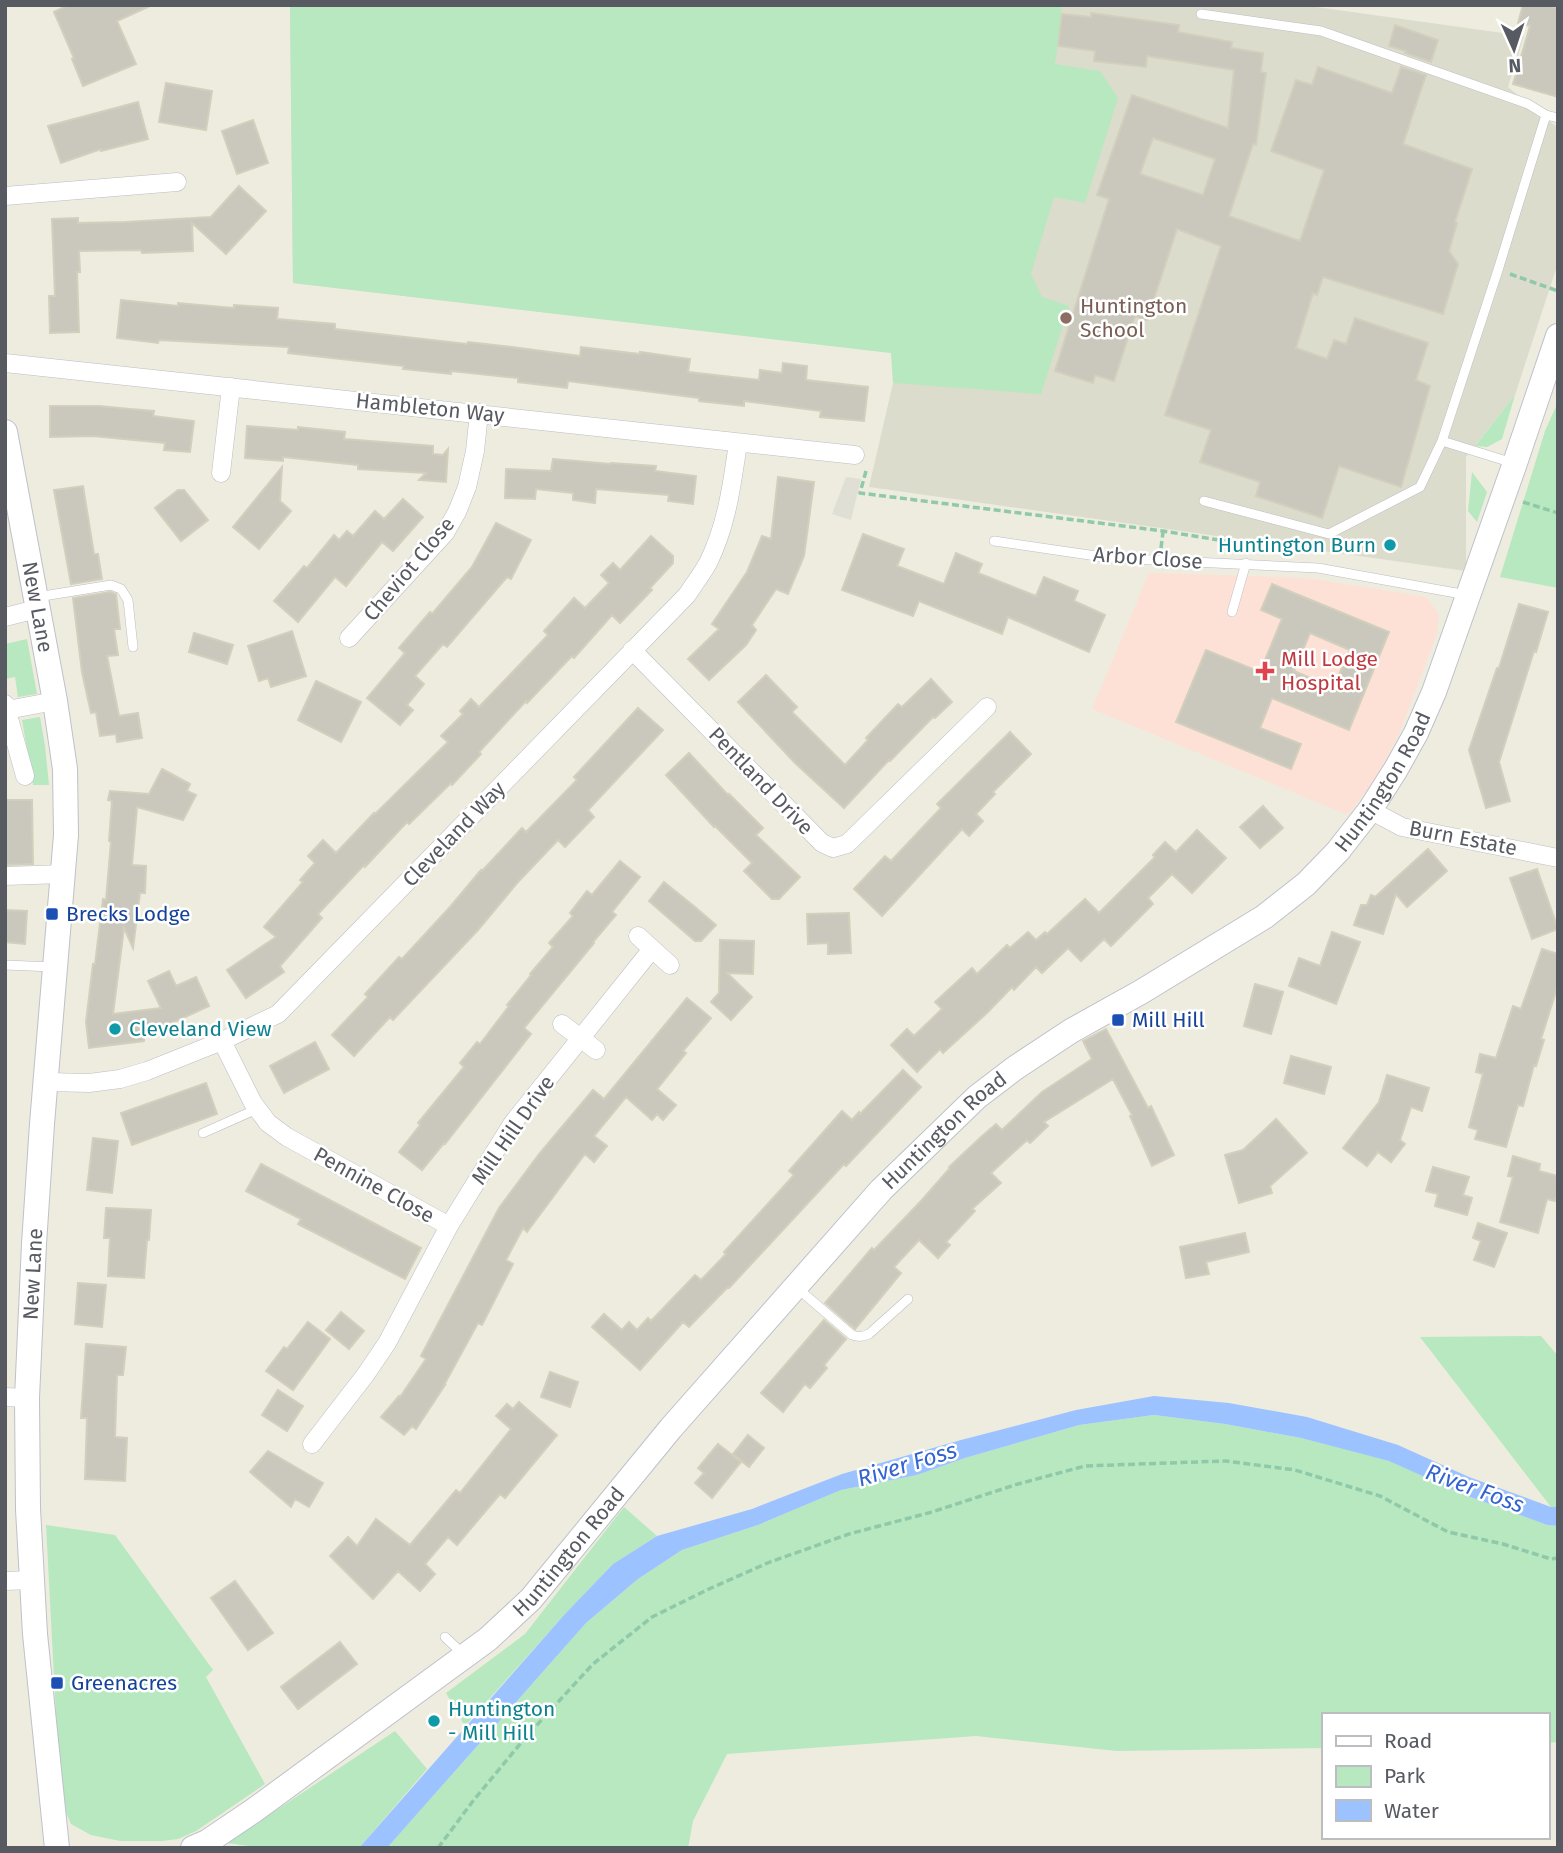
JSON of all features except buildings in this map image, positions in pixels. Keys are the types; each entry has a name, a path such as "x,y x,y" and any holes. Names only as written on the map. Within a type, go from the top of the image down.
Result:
{"street":[{"path":"5,196 177,182"},
{"name":"Huntington Road","path":"193,1848 207,1842 253,1811 465,1657 531,1599 671,1428 795,1286 881,1190 977,1097 1015,1068 1072,1031 1264,917 1314,876 1338,851 1370,810 1416,733 1434,692 1558,336"},
{"name":"Hambleton Way","path":"5,363 855,455"},
{"path":"221,473 231,387"},
{"name":"Cheviot Close","path":"349,638 445,533 467,487 475,451 479,413"},
{"name":"New Lane","path":"5,432 65,769 66,835 56,967 34,1244 16,1397 29,1509 35,1634 57,1848"},
{"name":"Cleveland Way","path":"47,1082 89,1083 120,1079 147,1071 267,1020 288,1005 687,595 707,564 719,537 729,503 738,443"},
{"path":"5,617 36,603"},
{"name":"Pentland Drive","path":"632,650 821,843 833,848 847,844 986,707"},
{"path":"25,776 6,707 55,701"},
{"name":"Burn Estate","path":"1370,810 1402,827 1558,858"},
{"path":"5,876 63,874"},
{"path":"638,936 670,965"},
{"name":"Mill Hill Drive","path":"449,1226 512,1124 652,949"},
{"path":"562,1024 596,1050"},
{"name":"Pennine Close","path":"222,1041 257,1109 268,1123 287,1137 449,1226 387,1343 312,1444"},
{"path":"5,1581 32,1580"}],"lane":[{"path":"1201,14 1321,31 1528,104 1546,115 1558,118"},
{"path":"1204,501 1329,534 1420,488 1442,441 1546,115"},
{"path":"1442,441 1515,463"},
{"name":"Arbor Close","path":"994,541 1110,558 1318,568 1468,595"},
{"path":"1231,612 1246,563"},
{"path":"36,603 111,585 121,589 128,600 133,647"},
{"path":"5,965 56,967"},
{"path":"203,1133 257,1109"},
{"path":"795,1286 852,1335 862,1337 869,1334 908,1299"},
{"path":"445,1637 465,1657"}],"path":[{"path":"1498,270 1558,290"},
{"path":"855,455 868,464 860,493 1163,531 1287,551"},
{"path":"1515,500 1558,513"},
{"path":"438,1848 517,1748 584,1673 652,1617 758,1567 838,1538 1085,1466 1226,1461 1295,1470 1380,1496 1448,1532 1503,1544 1551,1559 1558,1558"}],"shaded area":[{"name":"Huntington School","path":"290,5 1302,5 1524,36 1508,87 1558,128 1558,263 1515,395 1466,457 1466,571 869,487 893,383 892,353 293,283"},
{"path":"846,477 861,479 851,520 832,514"},
{"name":"Mill Lodge Hospital","path":"1149,573 1308,578 1426,597 1439,614 1437,633 1400,732 1375,779 1348,815 1092,709"}],"green space":[{"path":"290,5 1060,5 1062,14 1055,64 1100,71 1118,98 1085,203 1054,197 1031,274 1042,297 1069,306 1041,394 893,383 891,353 293,283"},
{"path":"1515,395 1502,439 1487,447 1475,446"},
{"path":"1558,402 1558,588 1500,577 1545,431"},
{"path":"1472,472 1487,492 1477,522 1468,511"},
{"path":"27,639 37,694 18,697 15,677 5,679 5,644"},
{"path":"40,717 49,785 33,785 22,720"},
{"path":"1541,1336 1558,1356 1558,1507 1551,1507 1420,1337"},
{"path":"1154,1415 1301,1438 1390,1461 1465,1495 1547,1525 1558,1526 1558,1742 1549,1743 1549,1713 1322,1713 1322,1748 1117,1751 976,1736 727,1754 693,1821 688,1848 387,1848 586,1623 638,1579 682,1550 758,1525 841,1490 917,1475 1079,1425"},
{"path":"624,1507 657,1536 613,1564 465,1726 446,1693 525,1634"},
{"path":"46,1525 115,1535 213,1670 206,1677 265,1784 196,1831 178,1839 120,1841 91,1835 71,1824 63,1806 58,1753"},
{"path":"395,1731 427,1769 359,1848 264,1848 227,1843"}],"water":[{"name":"River Foss","path":"1154,1396 1229,1403 1307,1417 1398,1445 1469,1477 1551,1507 1558,1507 1558,1526 1547,1525 1465,1495 1389,1461 1301,1438 1154,1415 1079,1425 917,1475 841,1490 758,1525 682,1550 638,1579 586,1623 387,1848 359,1848 564,1615 613,1564 657,1536 752,1509 842,1474 961,1440 1076,1410"}],"place":[{"name":"Huntington School","path":"1066,318"},
{"name":"Huntington Burn","path":"1390,545"},
{"name":"Mill Lodge Hospital","path":"1265,671"},
{"name":"Brecks Lodge","path":"52,914"},
{"name":"Mill Hill","path":"1118,1020"},
{"name":"Cleveland View","path":"115,1029"},
{"name":"Greenacres","path":"57,1683"},
{"name":"Huntington - Mill Hill","path":"434,1721"}]}
